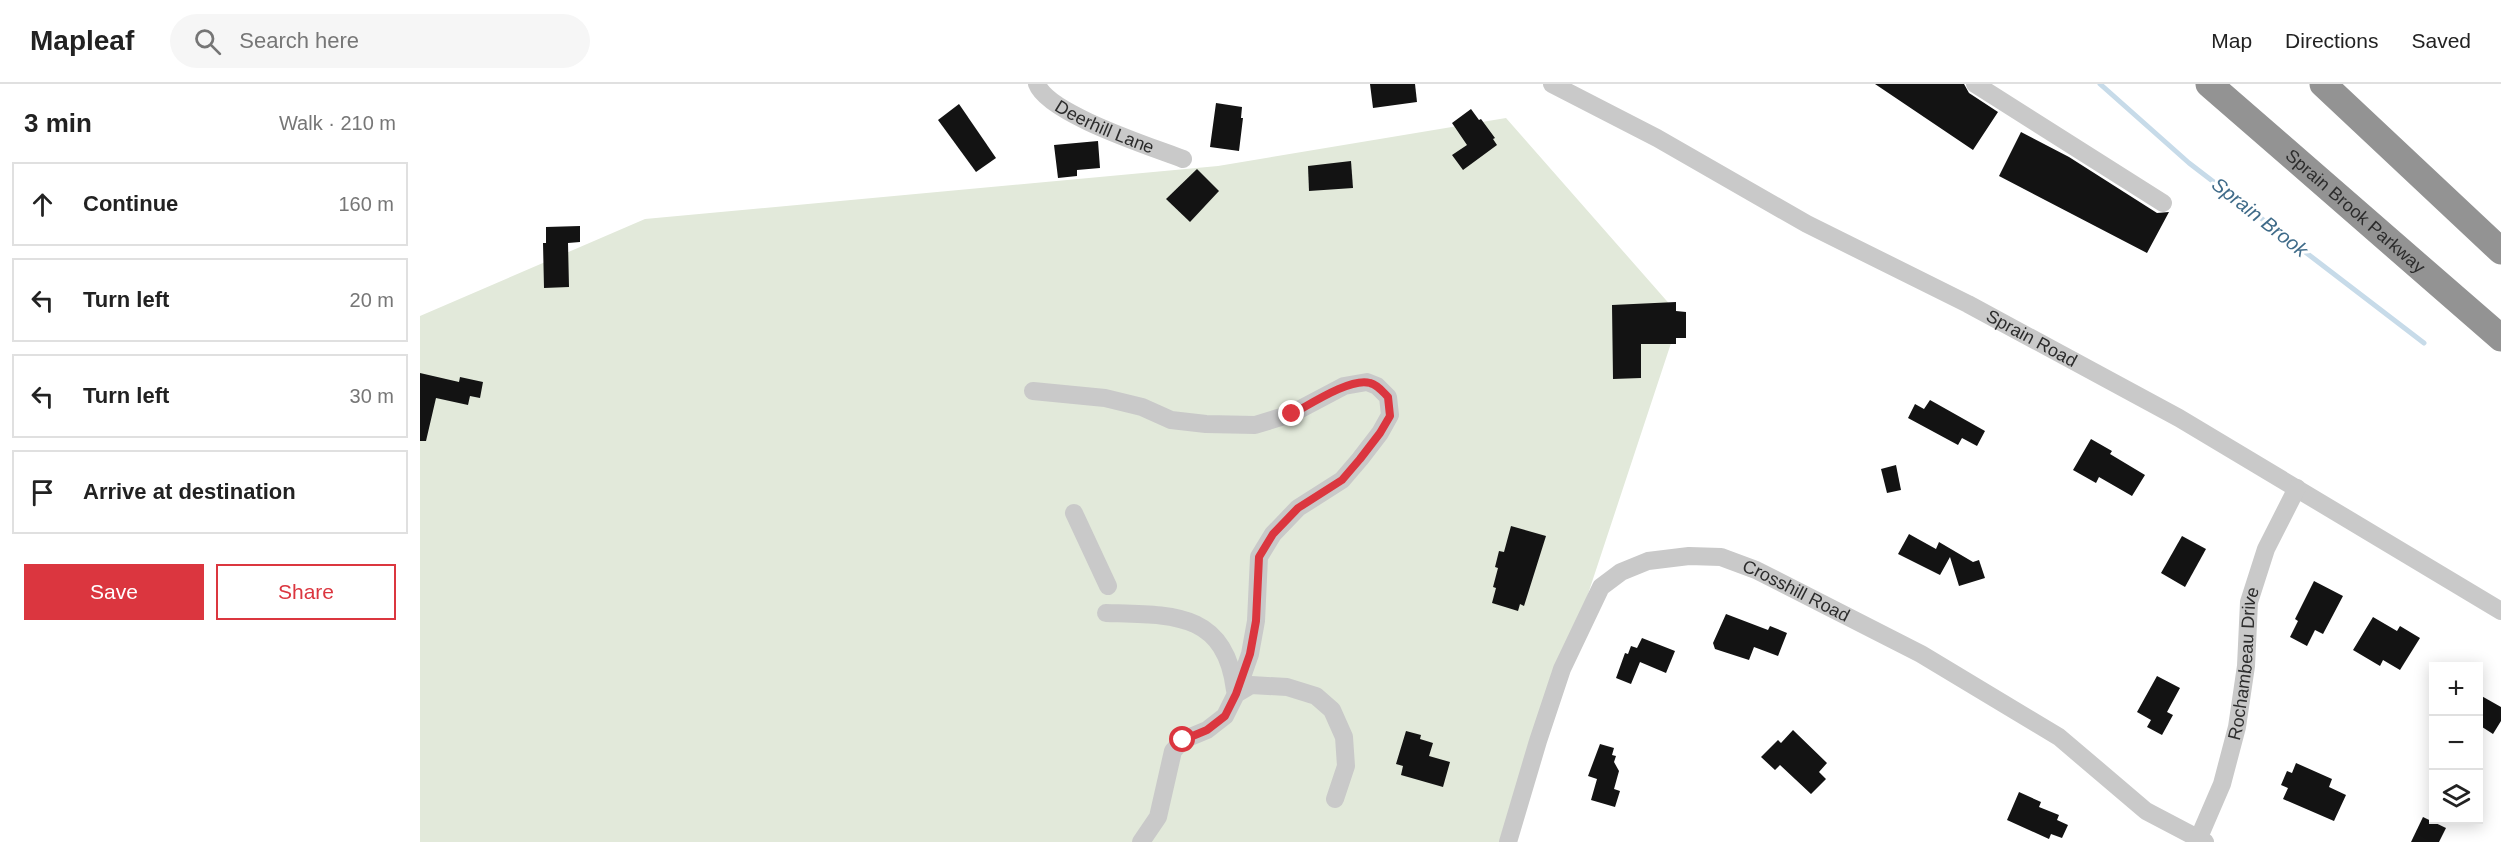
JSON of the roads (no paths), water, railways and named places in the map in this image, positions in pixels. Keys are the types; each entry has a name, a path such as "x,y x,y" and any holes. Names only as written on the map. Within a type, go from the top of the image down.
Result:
{"highway":[{"name":"Sprain Brook Parkway","path":"2209,84 2501,338"},
{"path":"2323,84 2501,251"}],"street":[{"name":"Deerhill Lane","path":"1037,84 1039,90 1054,104 1077,117 1184,159"},
{"name":"Sprain Road","path":"1552,84 1657,138 1807,224 1968,304 2180,418 2501,610"},
{"path":"1975,84 2163,203"},
{"path":"1033,391 1105,398 1142,407 1171,420 1245,425 1255,425 1292,414 1344,386 1367,382 1377,386 1388,397 1390,416 1360,459 1342,480 1298,508 1273,534 1259,557 1256,621 1250,654 1236,694 1225,716 1207,730 1183,740 1173,751 1158,817 1141,842"},
{"name":"Rochambeau Drive","path":"2201,841 2222,784 2237,727 2246,666 2249,602 2266,549 2297,488"},
{"path":"1074,513 1108,586"},
{"name":"Crosshill Road","path":"1508,842 1562,669 1600,587 1621,572 1648,561 1689,556 1721,557 1756,570 1922,654 2059,737 2146,811 2201,841"},
{"path":"1107,613 1168,615 1200,625 1220,644 1233,670 1236,694"},
{"path":"1236,694 1251,685 1287,687 1316,696 1332,710 1344,736 1346,766 1335,799"}],"waterway":[{"name":"Sprain Brook","path":"2100,84 2189,163 2424,343"}]}
